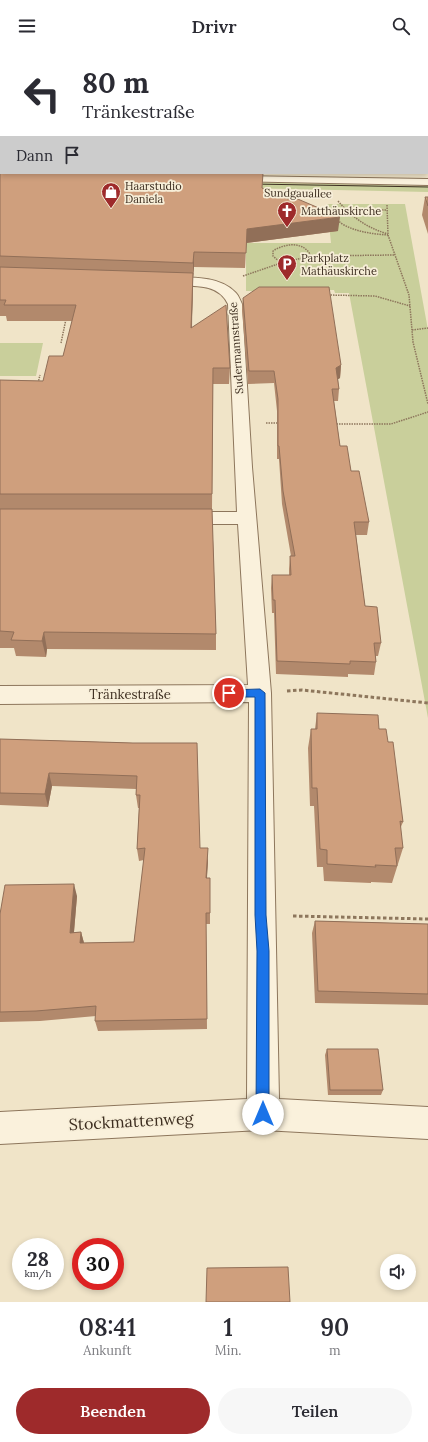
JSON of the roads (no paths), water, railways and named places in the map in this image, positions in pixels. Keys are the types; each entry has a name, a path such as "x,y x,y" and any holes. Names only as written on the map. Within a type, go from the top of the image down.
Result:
{"street":[{"name":"Sundgauallee","path":"220,179 280,176 428,182"},
{"name":"Sudermannstraße","path":"149,281 193,283 224,288 233,297 235,304 247,518 260,693"},
{"path":"168,518 247,518"},
{"path":"260,693 263,1114"},
{"name":"Tränkestraße","path":"0,695 260,693"},
{"name":"Stockmattenweg","path":"0,1128 263,1114 428,1123"}],"tram line":[{"path":"252,184 428,187"}],"place":[{"name":"Haarstudio Daniela","path":"111,209"},
{"name":"Matthäuskirche","path":"287,228"},
{"name":"Parkplatz Mathäuskirche","path":"287,281"}]}
